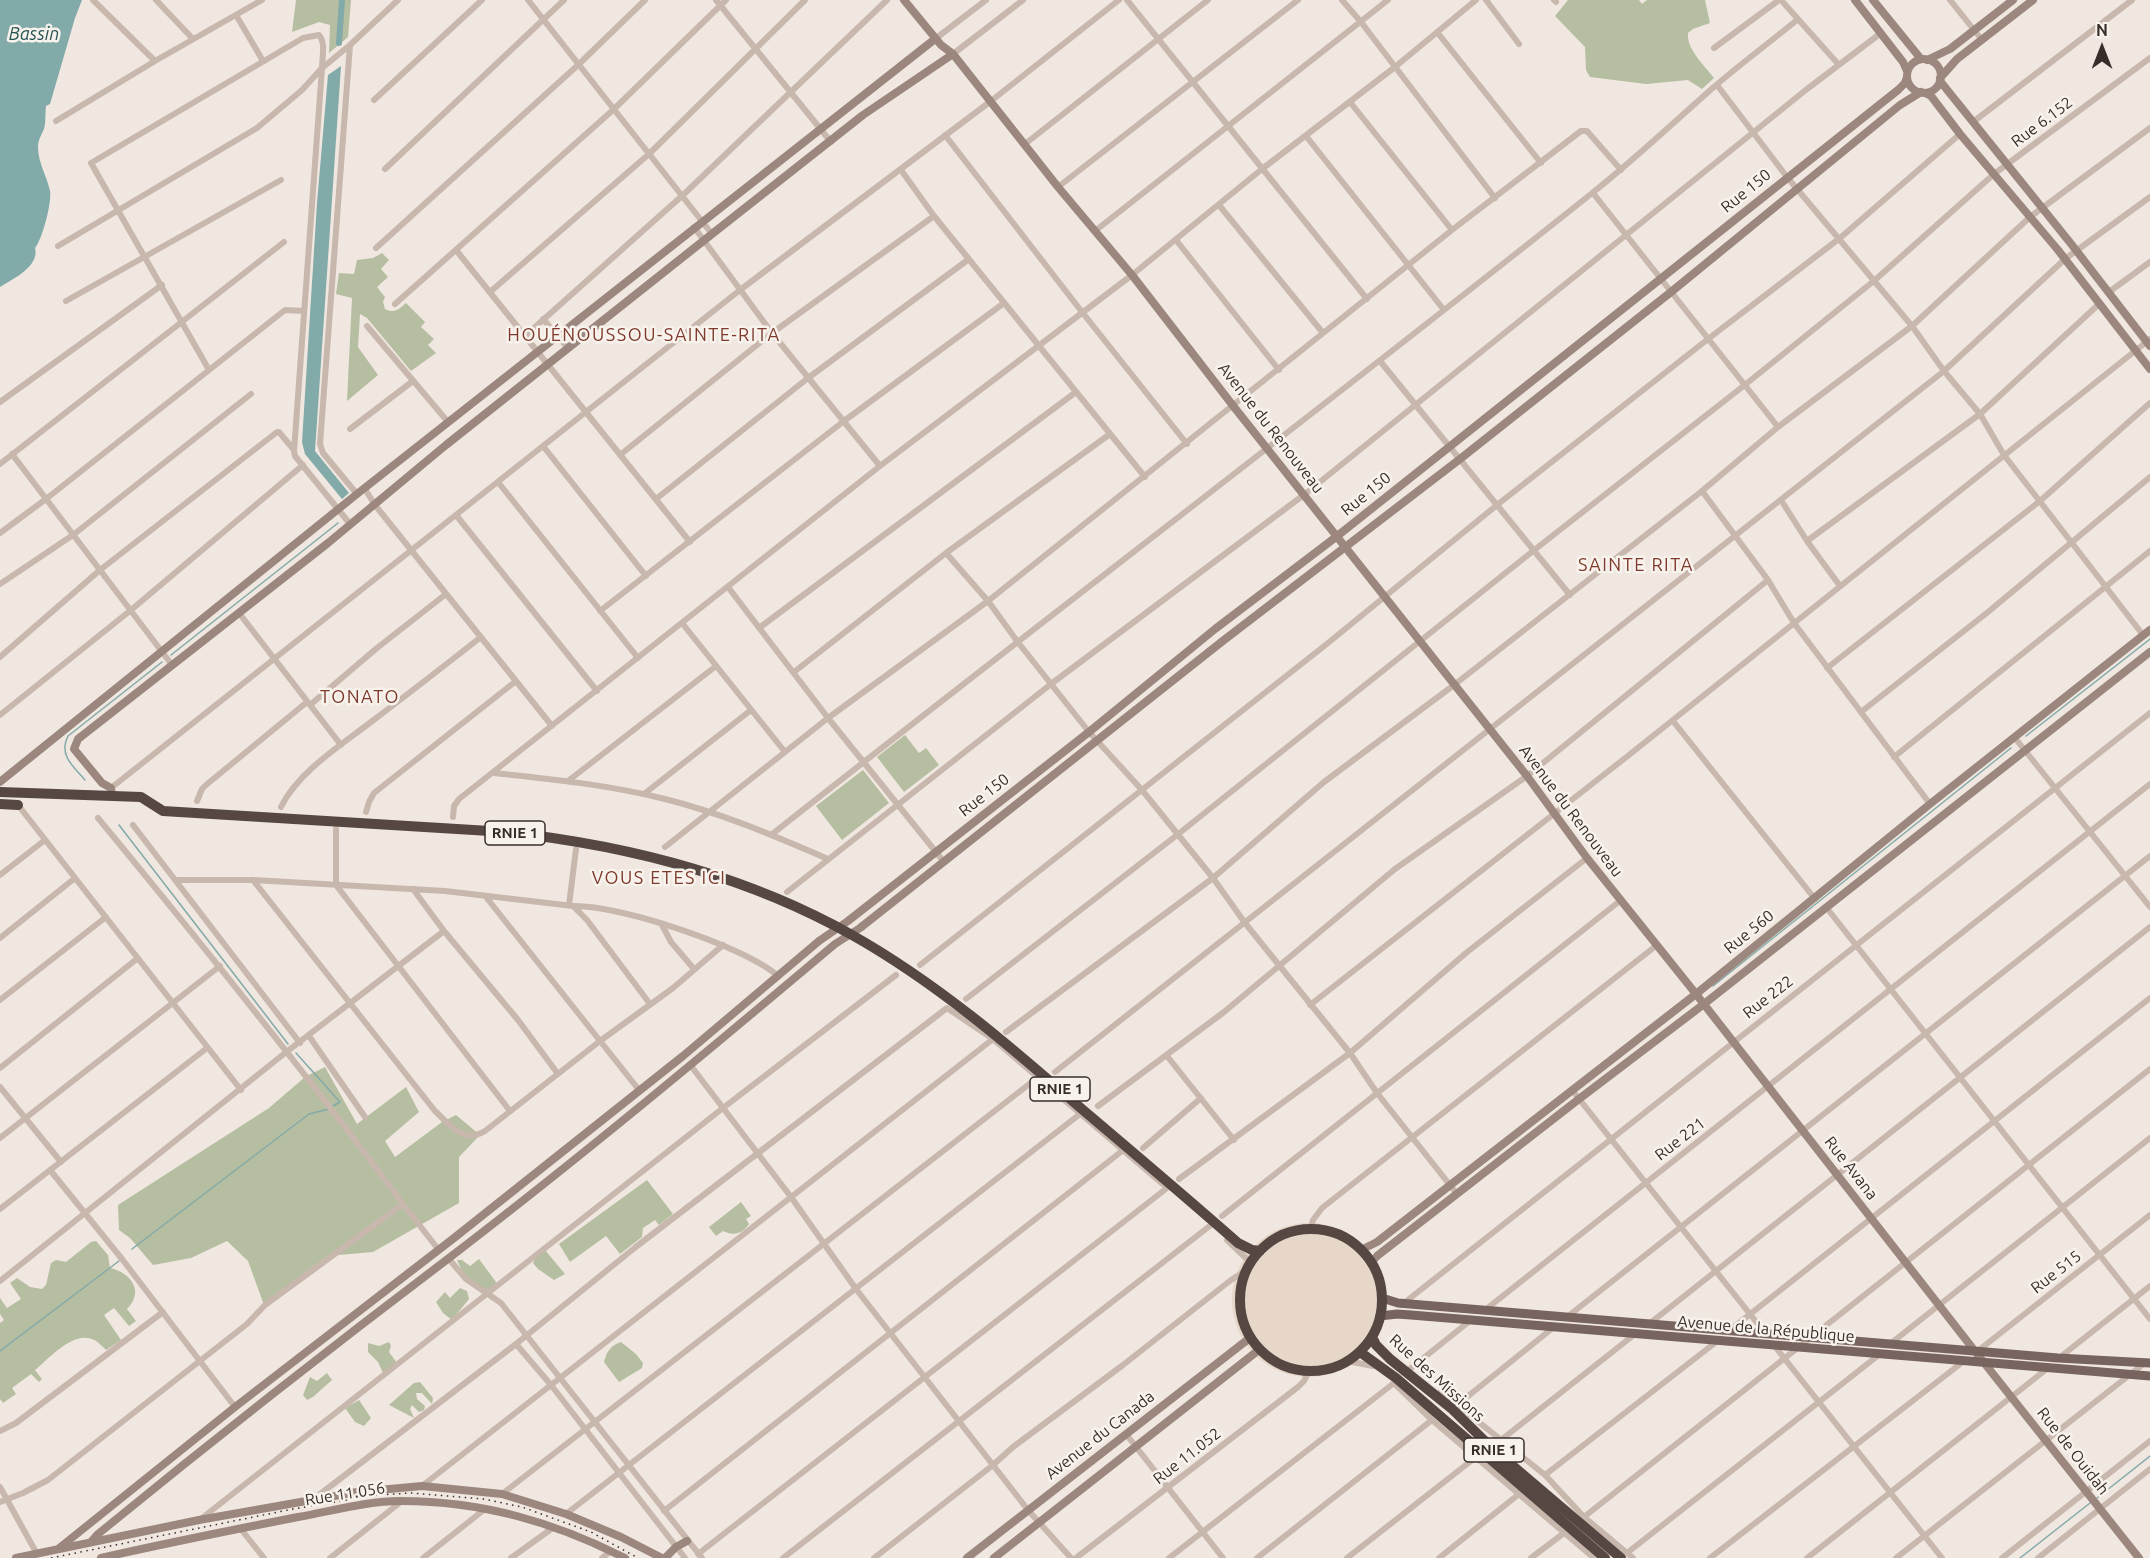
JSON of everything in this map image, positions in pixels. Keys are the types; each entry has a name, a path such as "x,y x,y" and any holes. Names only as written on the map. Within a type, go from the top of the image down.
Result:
{"highway":[{"name":"RNIE 1","path":"0,792 111,792 141,798 163,812 506,832 577,841 640,855 712,876 778,900 851,934 954,1001 1042,1073 1238,1243 1260,1251"},
{"path":"0,804 18,805"},
{"path":"1310,1230 1341,1236 1361,1250 1379,1278 1382,1298 1380,1316 1372,1336 1360,1352 1347,1361 1329,1368 1309,1371 1282,1365 1260,1349 1243,1320 1240,1302 1242,1284 1249,1267 1260,1251 1284,1235 1310,1230"},
{"name":"Rue des Missions","path":"1372,1336 1383,1352 1492,1449 1624,1556"},
{"name":"Rue des Missions","path":"1360,1352 1396,1378 1605,1558"}],"main road":[{"name":"Avenue du Renouveau","path":"904,0 938,42 953,54 1131,275 1704,1004"},
{"path":"1855,0 1903,62 1913,89 1931,96 2065,259 2150,369"},
{"path":"1873,0 1924,59 1937,66 1940,79 1973,122 2149,342"},
{"path":"1907,74 1912,63 1950,49 2013,0"},
{"path":"1923,92 1934,89 1952,64 2033,0"},
{"path":"0,782 557,335 820,129 938,42"},
{"path":"111,792 74,749 76,742 328,543 446,445 708,237 863,116 953,54"},
{"name":"Rue 150","path":"58,1549 639,1090 819,941 1089,732 1215,629 1336,537 1898,90 1905,82 1907,74"},
{"name":"Rue 150","path":"91,1542 242,1417 691,1066 836,944 1098,742 1224,640 1460,459 1671,292 1906,100 1923,92"},
{"path":"1215,629 1224,640"},
{"name":"Rue 560","path":"1361,1250 1377,1242 1696,994 2147,632"},
{"name":"Rue 560","path":"1371,1263 1377,1256 1579,1098 1704,1004 2150,652"},
{"name":"Rue Avana","path":"1704,1004 1976,1350 1983,1362"},
{"name":"Avenue de la République","path":"1382,1298 1391,1302 1730,1331 2058,1358 2148,1362"},
{"name":"Avenue de la République","path":"1380,1316 1397,1314 1472,1319 2150,1376"},
{"name":"Avenue du Canada","path":"967,1558 1251,1337"},
{"name":"Avenue du Canada","path":"994,1558 1260,1349"},
{"name":"Rue de Ouidah","path":"1983,1362 2139,1558"},
{"path":"16,1558 199,1520 377,1489 422,1486 502,1494 566,1514 664,1558 687,1540"},
{"name":"Rue 11.056","path":"101,1558 240,1527 373,1503 402,1501 512,1513 554,1527 625,1558"}],"street":[{"path":"93,0 155,61"},
{"path":"156,0 193,39"},
{"path":"56,121 262,0"},
{"path":"58,246 257,128 302,90 322,68 398,0"},
{"path":"374,100 482,0"},
{"path":"528,0 613,110 683,195 698,224 740,290 880,466"},
{"path":"385,169 564,0"},
{"path":"376,248 578,65 645,0"},
{"path":"395,304 613,110 718,3 726,0"},
{"path":"490,292 649,154 805,0"},
{"path":"525,336 683,195 887,0"},
{"path":"938,42 986,0"},
{"path":"953,54 1023,0"},
{"path":"111,792 411,550 740,290 901,170 1119,0"},
{"path":"1127,0 1367,299"},
{"path":"1025,144 1208,0"},
{"path":"1058,187 1298,0"},
{"path":"1342,0 1496,198"},
{"path":"1095,231 1388,0"},
{"path":"453,817 454,806 459,799 880,466 1176,240 1476,0"},
{"path":"1486,0 1519,44"},
{"path":"1714,48 1780,0 1839,65"},
{"path":"1950,0 1982,40"},
{"path":"1973,122 2132,0"},
{"path":"718,3 831,142"},
{"path":"236,15 263,61"},
{"path":"771,835 1593,193 1717,85 1797,20"},
{"path":"1437,32 1541,163"},
{"path":"787,892 1051,684 1305,494 1626,234 1881,33"},
{"path":"209,370 91,163 303,38 319,35 322,39 322,68 294,451 295,456 350,524"},
{"path":"350,45 320,444 323,453 375,505 552,726"},
{"name":"Rue 6.152","path":"966,999 1177,835 1746,384 1875,280 1994,174 2150,58"},
{"path":"1717,85 1787,177 1912,326 1944,371 1980,414 2004,455 2106,586 2147,632"},
{"path":"1350,102 1452,230"},
{"path":"1006,1032 1213,878 1324,782 1454,685 1702,491 1778,427 1912,326 2042,207 2150,128"},
{"path":"665,847 828,718 988,601 1234,407 1452,230 1585,130 1621,170"},
{"path":"920,965 1708,339 1840,238 1960,134"},
{"path":"945,135 1187,444"},
{"path":"1306,136 1410,264 1444,310"},
{"path":"901,170 934,216 1144,477"},
{"path":"66,301 281,180"},
{"path":"1593,193 1778,427"},
{"path":"1055,1072 1944,371 2065,259 2150,197"},
{"path":"1219,205 1323,333"},
{"path":"620,454 772,333 934,216"},
{"path":"1176,240 1279,370"},
{"path":"0,464 284,242"},
{"path":"456,250 690,542"},
{"path":"656,499 808,378 969,259"},
{"path":"2109,292 2150,262"},
{"path":"0,402 162,285"},
{"path":"600,611 844,422 1004,303"},
{"path":"1807,541 1980,414 2099,304"},
{"path":"0,533 285,310 304,310"},
{"path":"543,319 568,348"},
{"path":"367,326 448,422"},
{"path":"1310,1005 1673,721 2004,455 2149,342"},
{"path":"1380,361 1570,594"},
{"path":"350,429 413,381"},
{"path":"759,628 1076,392"},
{"path":"0,584 73,535 251,394"},
{"path":"1827,668 2040,501 2150,403"},
{"path":"0,657 100,570 277,432 294,451"},
{"path":"794,672 946,553 1110,434"},
{"path":"543,446 646,576"},
{"path":"12,454 172,665"},
{"path":"0,715 131,610 303,465"},
{"path":"1861,712 2072,543 2150,477"},
{"path":"498,482 638,658"},
{"path":"1702,491 1768,580 1794,623 1930,804"},
{"path":"1781,500 1840,586"},
{"path":"456,515 597,691"},
{"path":"1894,757 2150,551"},
{"path":"946,553 988,601 1089,732 1142,790 1213,878 1245,923 1350,1053 1377,1094 1457,1194"},
{"path":"1098,1106 1167,1056 1280,966 1395,869 1527,776 1768,580"},
{"path":"728,586 828,718 944,862"},
{"path":"197,801 206,785 446,594"},
{"path":"240,613 341,745"},
{"path":"682,623 785,752"},
{"path":"281,807 296,784 341,745 481,637"},
{"path":"568,781 716,666"},
{"path":"366,812 374,793 516,681"},
{"path":"644,794 751,710"},
{"name":"Rue 222","path":"1404,1303 2150,713"},
{"path":"1673,721 1815,899"},
{"path":"2015,738 2150,907"},
{"path":"493,773 568,781 644,794 709,813 771,835 828,859"},
{"name":"Rue 221","path":"1485,1310 2150,784"},
{"path":"18,805 241,1090"},
{"path":"98,818 220,966 285,1053 327,1102 438,1250"},
{"path":"133,825 300,1043"},
{"path":"336,828 336,885 510,1111"},
{"path":"0,875 45,840"},
{"path":"571,905 576,849"},
{"path":"1567,1317 2150,856"},
{"path":"1179,1179 1350,1053 1466,953 1587,858"},
{"path":"0,938 75,878"},
{"path":"175,880 253,880 413,889 588,905 617,911 723,945 778,976"},
{"path":"253,880 435,1111 463,1135 477,1136 600,1041 674,988 723,945"},
{"path":"413,889 444,931 518,1020 558,1074"},
{"path":"486,897 639,1090"},
{"path":"1222,1216 1621,900"},
{"path":"571,905 587,920 650,1004"},
{"path":"1826,907 2150,1319"},
{"path":"0,1000 106,917"},
{"path":"662,925 671,942 694,969"},
{"path":"1648,1324 2150,927"},
{"path":"0,1281 285,1053 444,931"},
{"path":"1310,1230 1313,1220 1322,1208 1657,945"},
{"path":"0,1068 138,958"},
{"path":"0,1138 220,966"},
{"path":"199,1520 896,975"},
{"path":"1730,1331 2150,998"},
{"path":"312,1501 516,1344 637,1246 947,1008 993,1040 1211,1225 1249,1267 1013,1447 874,1558"},
{"path":"309,1036 365,1117"},
{"path":"422,1486 993,1040"},
{"path":"0,1209 207,1048"},
{"path":"1167,1056 1233,1140"},
{"path":"691,1066 792,1197 856,1289 1039,1524 1071,1558"},
{"path":"1584,1517 2150,1069"},
{"path":"502,1494 1037,1078"},
{"path":"0,1087 61,1162"},
{"path":"1572,1090 1765,1333"},
{"path":"1143,1148 1201,1098"},
{"path":"566,1514 1080,1114"},
{"path":"1889,1344 2150,1138"},
{"path":"664,1511 1122,1151"},
{"path":"50,1170 235,1407"},
{"path":"448,1258 466,1279 501,1303 700,1556 1167,1188"},
{"path":"4,1501 48,1480 247,1324 265,1305 403,1203"},
{"name":"Rue 515","path":"1976,1350 2150,1215"},
{"path":"783,1558 1211,1225"},
{"path":"2058,1358 2150,1286"},
{"path":"0,1431 16,1423 163,1312"},
{"path":"1406,1372 1472,1319"},
{"path":"1457,1405 1554,1327"},
{"path":"1501,1440 1635,1334"},
{"path":"1545,1475 1720,1339"},
{"path":"1773,1343 1941,1558"},
{"path":"516,1344 685,1558"},
{"path":"1624,1556 1880,1354"},
{"path":"1710,1558 1965,1360"},
{"path":"1347,1361 1370,1364 1394,1383 1432,1420 1594,1558"},
{"path":"1896,1558 2148,1362"},
{"path":"1807,1558 2048,1368"},
{"name":"Rue 11.052","path":"1076,1558 1298,1387 1309,1371"},
{"path":"1169,1558 1394,1383"},
{"path":"1434,1395 1443,1394 1545,1475 1624,1556 1633,1558"},
{"path":"1257,1558 1432,1420"},
{"path":"1126,1434 1223,1558"},
{"path":"2002,1558 2150,1441"},
{"path":"1347,1558 1476,1456"},
{"path":"2038,1558 2150,1468"},
{"path":"0,1487 4,1501 38,1554"},
{"path":"1439,1558 1519,1494"},
{"path":"330,1558 402,1501"},
{"path":"423,1558 486,1509"},
{"path":"240,1527 264,1558"},
{"path":"511,1558 554,1527"},
{"path":"1532,1558 1564,1533"},
{"path":"602,1558 611,1551"}],"green space":[{"path":"296,0 351,0 348,37 329,53 330,25 319,22 292,32"},
{"path":"1568,0 1639,0 1642,4 1647,0 1705,0 1710,23 1693,29 1688,33 1688,39 1697,57 1714,78 1702,89 1688,80 1646,84 1590,77 1586,70 1585,47 1555,16"},
{"path":"382,253 389,260 381,269 388,277 377,287 385,297 383,302 385,309 394,311 406,303 425,322 421,327 434,339 428,345 436,353 411,371 367,318 360,314 358,347 378,375 347,401 352,298 336,294 339,273 354,274 357,260 373,258"},
{"path":"905,735 919,753 926,748 939,765 904,792 877,757"},
{"path":"863,770 889,803 842,840 816,806"},
{"path":"325,1067 357,1124 406,1087 419,1112 385,1141 395,1157 442,1122 456,1115 480,1135 459,1157 459,1203 373,1252 327,1256 264,1305 248,1261 227,1241 191,1258 153,1265 130,1238 119,1230 118,1205 269,1108 305,1077"},
{"path":"647,1180 673,1214 659,1225 655,1220 643,1228 642,1237 620,1254 606,1236 570,1262 559,1244"},
{"path":"741,1202 751,1216 746,1219 749,1224 738,1233 723,1231 716,1236 709,1227"},
{"path":"96,1241 108,1255 110,1268 124,1274 133,1284 135,1296 127,1309 136,1321 129,1326 114,1308 104,1315 121,1340 106,1350 96,1341 88,1338 71,1341 35,1370 42,1379 39,1382 31,1374 12,1388 16,1394 3,1403 0,1399 0,1323 4,1320 0,1314 0,1298 7,1308 21,1299 10,1283 17,1278 30,1287 42,1289 46,1285 51,1263 56,1260 66,1262 91,1242"},
{"path":"540,1250 545,1250 565,1274 554,1280 538,1269 533,1263"},
{"path":"479,1259 496,1282 494,1289 481,1289 476,1286 463,1272 457,1260 462,1260 470,1266"},
{"path":"460,1288 467,1291 469,1299 452,1320 443,1313 436,1302 445,1292 450,1298"},
{"path":"389,1342 391,1346 389,1352 397,1363 383,1373 378,1362 368,1352 368,1343 379,1346"},
{"path":"621,1342 643,1363 642,1368 619,1382 604,1362 610,1349"},
{"path":"327,1373 332,1380 307,1400 303,1395 310,1377 317,1381"},
{"path":"420,1382 433,1398 432,1404 422,1393 416,1393 417,1399 425,1406 424,1410 419,1412 412,1405 410,1409 414,1418 389,1405 414,1383"},
{"path":"359,1400 371,1418 364,1426 355,1422 345,1408"}],"shaded area":[{"path":"1309,1223 1324,1224 1339,1229 1364,1245 1380,1270 1385,1285 1385,1315 1380,1330 1364,1355 1339,1371 1324,1376 1309,1377 1294,1376 1279,1371 1254,1355 1238,1330 1233,1315 1232,1300 1233,1285 1238,1270 1254,1245 1279,1229 1294,1224"}],"water":[{"name":"Bassin","path":"0,0 82,0 50,104 46,106 45,127 38,145 39,159 50,191 46,221 30,266 0,287"},
{"path":"341,66 315,451 349,493 342,499 305,454 302,442 317,203 328,75"}],"waterway":[{"path":"339,43 342,0"},
{"path":"171,655 338,523"},
{"path":"2026,736 2150,639"},
{"path":"85,780 66,755 65,743 68,736 162,662"},
{"path":"1713,986 2011,748"},
{"path":"119,825 288,1044"},
{"path":"296,1053 340,1102 333,1106"},
{"path":"132,1249 309,1114 329,1109"},
{"path":"0,1351 119,1261"},
{"path":"2097,1498 2150,1456"},
{"path":"2020,1558 2090,1503"}],"railway":[{"path":"51,1558 293,1509 378,1495 411,1493 484,1499 522,1507 591,1532 638,1558"}],"district":[{"name":"HOUÉNOUSSOU-SAINTE-RITA","path":"644,335"},
{"name":"SAINTE RITA","path":"1636,565"},
{"name":"TONATO","path":"360,697"},
{"name":"VOUS ETES ICI","path":"659,878"}]}
